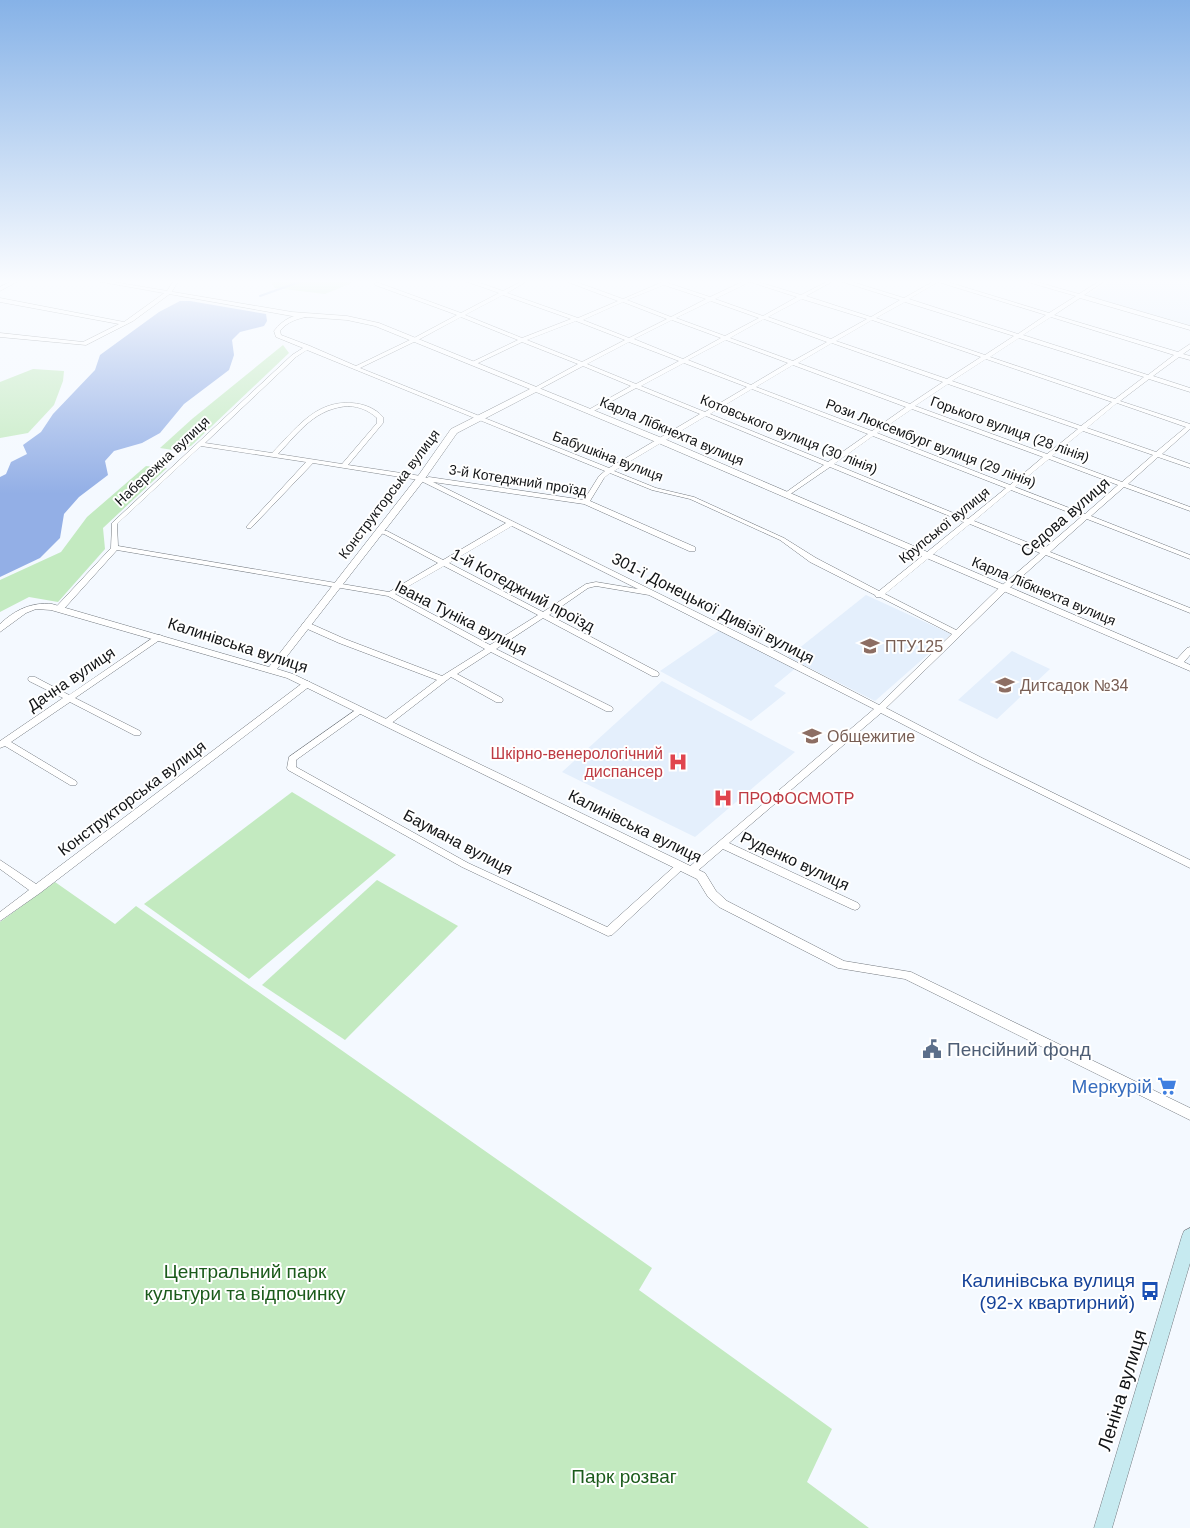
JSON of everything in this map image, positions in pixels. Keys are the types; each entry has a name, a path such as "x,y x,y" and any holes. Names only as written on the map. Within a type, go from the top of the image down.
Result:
{"main road":[{"name":"Леніна вулиця","path":"1103,1528 1190,1236"}],"street":[{"name":"Набережна вулиця","path":"115,548 114,524 301,351"},
{"name":"Бабушкіна вулиця","path":"319,351 654,489 692,498 782,539 813,560 958,634"},
{"path":"357,367 390,351"},
{"name":"Карла Лібкнехта вулиця","path":"446,351 787,494 1003,589 1190,668"},
{"path":"474,363 498,351"},
{"name":"Котовського вулиця (30 лiнiя)","path":"550,351 1190,611"},
{"name":"Конструкторська вулиця","path":"270,670 421,478 454,431 606,351"},
{"name":"Рози Люксембург вулиця (29 лiнiя)","path":"660,351 1190,557"},
{"path":"590,411 699,351"},
{"name":"Горького вулиця (28 лiнiя)","path":"764,351 1190,510"},
{"path":"586,502 601,477 609,471 812,351"},
{"path":"864,351 1190,466"},
{"path":"968,351 1190,426"},
{"path":"787,494 911,406 994,351"},
{"path":"1070,351 1190,390"},
{"path":"1169,351 1190,358"},
{"name":"Крупської вулиця","path":"879,595 1116,401 1182,351"},
{"path":"274,455 316,413 349,404 368,408 380,417 380,422 344,466"},
{"name":"Седова вулиця","path":"686,868 722,844 880,709 1003,589 1190,426"},
{"name":"301-ї Донецької Дивізії вулиця","path":"201,444 421,478 1190,864"},
{"path":"249,527 311,460"},
{"name":"3-й Котеджний проїзд","path":"421,478 586,502 692,549"},
{"path":"390,594 512,523"},
{"name":"1-й Котеджний проїзд","path":"378,532 385,532 655,674"},
{"path":"59,609 115,548"},
{"name":"Івана Туніка вулиця","path":"115,548 390,594 490,649 608,709"},
{"path":"386,723 443,679 586,586 596,584 657,595"},
{"name":"Калинівська вулиця","path":"0,629 20,612 32,607 44,606 160,637 270,670 307,684 686,868 701,876 712,894 723,904 842,965 907,975 1190,1114"},
{"path":"306,625 342,641 443,679"},
{"name":"Дачна вулиця","path":"3,744 160,637"},
{"path":"1178,663 1190,650"},
{"path":"451,674 499,700"},
{"path":"32,679 137,734"},
{"name":"Конструкторська вулиця","path":"0,917 307,684"},
{"name":"Баумана вулиця","path":"360,710 292,760 291,768 465,865 608,932 686,868"},
{"path":"3,744 73,783"},
{"name":"Руденко вулиця","path":"722,844 855,906"},
{"path":"0,864 37,890"}],"shaded area":[{"name":"ПТУ125","path":"866,595 951,634 875,701 788,657"},
{"path":"723,628 797,667 774,686 786,693 751,721 660,671"},
{"name":"Дитсадок №34","path":"1012,651 1050,669 997,719 958,700"},
{"name":"Шкірно-венерологічний диспансер","path":"662,681 795,752 695,837 562,772"}],"green space":[{"path":"275,351 288,351 289,353 191,446 173,450 160,448 192,419"},
{"path":"33,369 64,371 63,381 54,405 28,433 0,438 0,382"},
{"path":"146,466 167,468 103,528 105,549 58,602 29,597 0,612 0,580 61,552 87,517"},
{"path":"292,792 396,855 249,979 144,904"},
{"path":"377,880 458,926 345,1040 262,985"},
{"name":"Центральний парк культури та відпочинку","path":"55,882 115,924 136,906 652,1268 639,1290 832,1429 807,1482 869,1528 0,1528 0,922"}],"water":[{"path":"105,351 234,351 234,355 229,370 184,404 160,433 142,443 114,451 105,461 108,475 79,497 64,514 60,538 40,558 0,577 0,477 6,474 11,462 27,454 23,445 41,432 53,414 95,370 100,355"}],"place":[{"name":"ПТУ125","path":"870,646"},
{"name":"Дитсадок №34","path":"1005,685"},
{"name":"Общежитие","path":"812,736"},
{"name":"Шкірно-венерологічний диспансер","path":"678,762"},
{"name":"ПРОФОСМОТР","path":"723,798"},
{"name":"Пенсійний фонд","path":"932,1049"},
{"name":"Меркурій","path":"1167,1086"},
{"name":"Калинівська вулиця (92-х квартирний)","path":"1150,1291"}],"park label":[{"name":"Парк розваг","path":"624,1476"}]}
